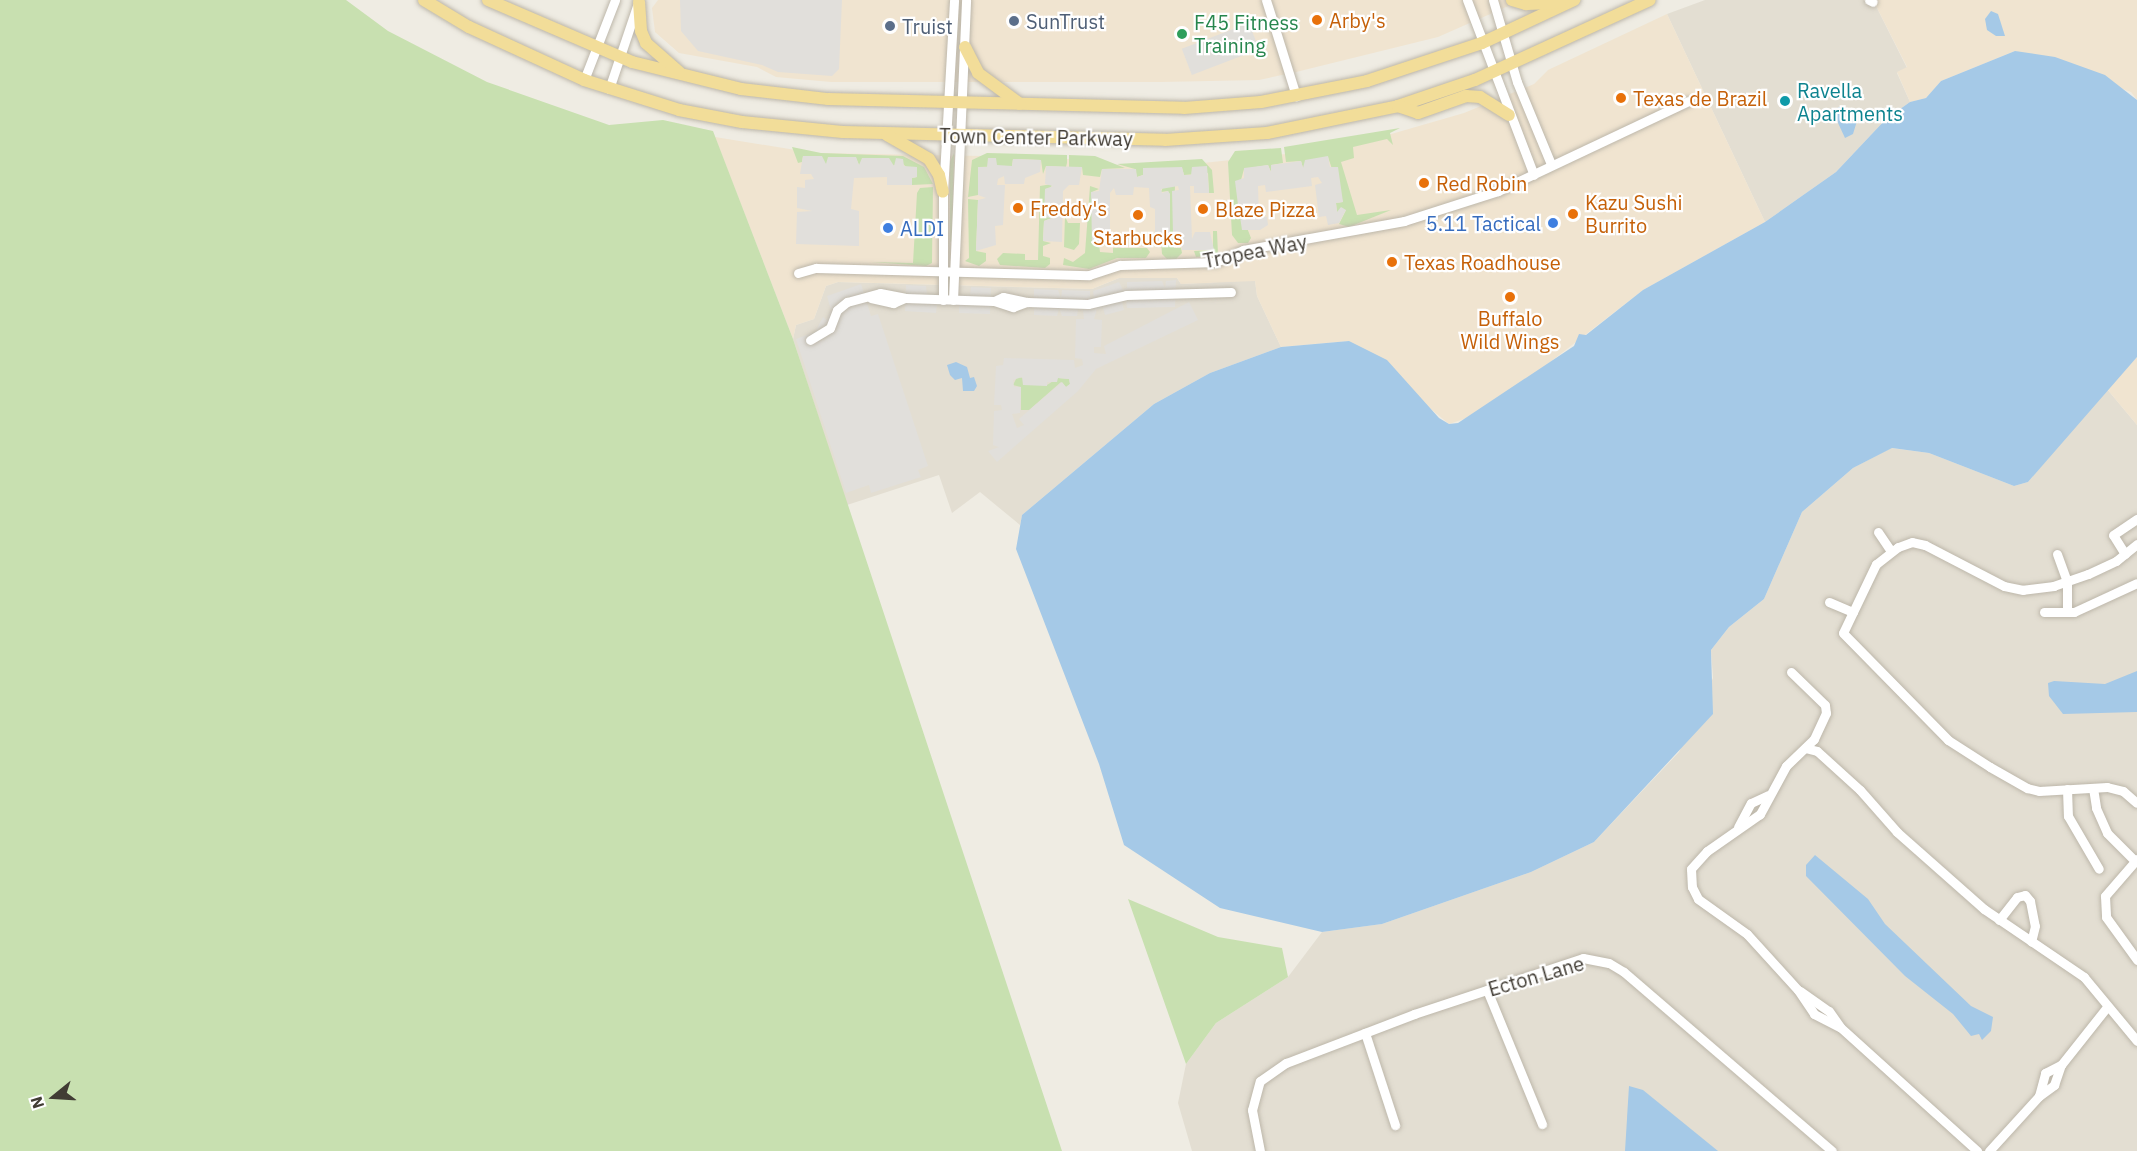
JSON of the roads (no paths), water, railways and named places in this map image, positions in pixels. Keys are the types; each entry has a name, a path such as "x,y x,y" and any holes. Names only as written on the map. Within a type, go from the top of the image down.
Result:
{"main road":[{"name":"Town Center Parkway","path":"424,0 478,32 584,80 679,110 742,122 883,133 1165,140 1267,133 1398,106 1494,71 1650,0"},
{"name":"Town Center Parkway","path":"488,0 620,58 691,79 828,99 1184,108 1296,96 1367,81 1482,43 1571,2"},
{"path":"1512,0 1526,4 1571,2"},
{"path":"639,1 646,43 665,62 691,79"},
{"path":"965,46 978,74 1021,105"},
{"path":"1398,106 1418,113 1466,96 1480,98 1509,115"},
{"path":"883,133 929,159 939,175 943,192"}],"street":[{"path":"584,80 615,0"},
{"path":"948,300 941,271 954,0"},
{"path":"948,300 957,271 966,0"},
{"path":"1266,0 1296,96"},
{"path":"1467,0 1509,115 1534,175"},
{"path":"1493,0 1514,62 1517,82 1551,164"},
{"path":"609,89 639,1"},
{"name":"Tropea Way","path":"798,273 816,268 1089,275 1113,266 1216,262 1243,250 1402,221 1534,175 1551,164 1688,101"},
{"path":"810,340 830,328 841,306 871,298 879,303 905,298 994,301 1013,307 1028,302 1089,304 1126,295 1231,292"},
{"path":"2126,554 2113,536 2137,519"},
{"path":"1878,532 1891,551"},
{"path":"2137,544 2126,554 2067,582 2023,590 2004,586 1925,545 1912,542 1891,551 1876,564 1843,633 1948,740 2026,788 2094,788 2123,791 2137,803"},
{"path":"2057,554 2067,582 2067,612"},
{"path":"2044,612 2067,612 2093,606 2137,583"},
{"path":"1829,602 1853,612"},
{"path":"1791,672 1825,705 1826,713 1814,739 1786,766 1768,795 1760,814 1738,827 1691,869 1692,887 1698,899 1747,934 1798,990 1829,1011 1840,1027 1977,1151"},
{"path":"1805,748 1817,751 1860,790 1897,832 1999,920 2084,977 2137,1041"},
{"path":"2094,788 2096,808 2107,833 2136,860 2105,896 2106,917 2137,960"},
{"path":"2067,789 2067,816 2099,869"},
{"path":"1738,827 1751,803 1768,795"},
{"path":"1999,920 2017,897 2025,895 2030,901 2034,926 2031,942"},
{"name":"Ecton Lane","path":"1260,1151 1252,1110 1260,1081 1286,1064 1365,1033 1583,958 1609,963 1832,1151"},
{"path":"1487,990 1542,1124"},
{"path":"1989,1151 2039,1096 2054,1085 2061,1065 2107,1007"},
{"path":"1365,1033 1395,1125"}],"water":[{"path":"1991,11 1998,14 2005,36 1996,36 1987,30 1985,19"},
{"path":"2015,51 2055,57 2105,75 2137,100 2137,357 2028,482 2014,486 1929,453 1892,448 1853,468 1802,512 1764,599 1729,627 1711,650 1713,714 1594,842 1531,872 1382,924 1322,932 1220,908 1124,845 1099,764 1016,549 1022,515 1154,404 1210,373 1281,347 1349,341 1387,360 1439,418 1449,424 1458,423 1574,346 1579,334 1586,335 1643,290 1765,222 1836,172 1886,119 1910,102 1926,98 1941,81"},
{"path":"1840,107 1845,117 1857,121 1853,134 1845,138 1832,110"},
{"path":"956,362 967,367 970,378 974,377 977,386 974,391 963,391 962,378 955,380 950,375 947,365"},
{"path":"2137,671 2137,712 2063,714 2049,696 2048,683 2054,681 2105,684"},
{"path":"1815,855 1868,899 1885,924 1971,1006 1993,1017 1991,1031 1982,1040 1979,1034 1971,1036 1953,1014 1905,976 1806,876 1806,865"},
{"path":"1629,1086 1643,1090 1718,1151 1625,1151"}],"place":[{"name":"Arby's","path":"1317,20"},
{"name":"SunTrust","path":"1014,21"},
{"name":"Truist","path":"890,26"},
{"name":"F45 Fitness Training","path":"1182,34"},
{"name":"Texas de Brazil","path":"1621,98"},
{"name":"Ravella Apartments","path":"1785,101"},
{"name":"Red Robin","path":"1424,183"},
{"name":"Freddy's","path":"1018,208"},
{"name":"Blaze Pizza","path":"1203,209"},
{"name":"Kazu Sushi Burrito","path":"1573,214"},
{"name":"Starbucks","path":"1138,215"},
{"name":"5.11 Tactical","path":"1553,223"},
{"name":"ALDI","path":"888,228"},
{"name":"Texas Roadhouse","path":"1392,262"},
{"name":"Buffalo Wild Wings","path":"1510,297"}]}
